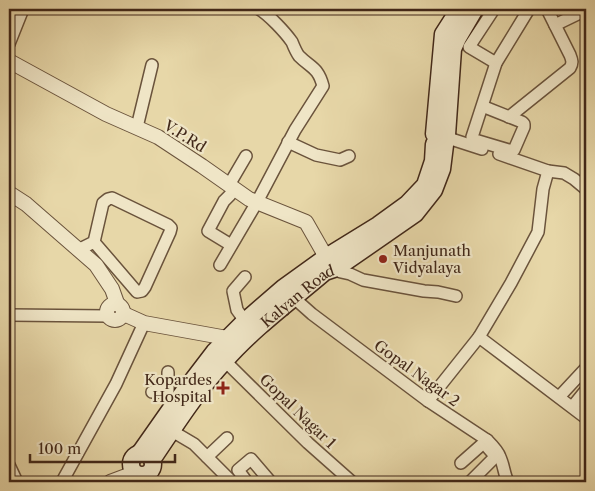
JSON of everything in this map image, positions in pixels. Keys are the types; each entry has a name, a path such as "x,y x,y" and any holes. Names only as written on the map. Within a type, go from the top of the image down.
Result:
{"main road":[{"name":"Kalyan Road","path":"141,470 173,395 227,338 283,288 332,263 415,214 434,190 442,169 443,34 459,9"},
{"name":"Kalyan Road","path":"442,139 453,49 475,9"},
{"name":"Kalyan Road","path":"141,470 172,431 182,414 225,361 259,327 325,272 332,263"}],"street":[{"path":"9,44 24,9"},
{"path":"220,265 294,130 322,86 320,76 313,67 299,55 291,41 259,9"},
{"path":"494,9 469,47 496,63"},
{"path":"529,9 496,63 472,136 475,140 491,148 548,171 564,173 586,189"},
{"path":"509,117 572,65 570,55 547,9"},
{"path":"555,25 585,14"},
{"name":"V.P.Rd","path":"9,61 106,114 158,136 249,199 306,222 332,263"},
{"path":"137,127 152,66"},
{"path":"442,139 512,151 516,148 524,124 482,106"},
{"path":"288,142 316,155 340,160 349,156"},
{"path":"231,245 208,231 224,201 230,195 231,186 246,156"},
{"path":"428,401 479,337 538,232 542,189 548,171"},
{"path":"9,193 26,204 96,265 112,289 120,308 120,318 116,320 108,316 9,315"},
{"path":"78,250 94,242 104,203 112,198 168,224 171,228 145,288 137,292 94,242"},
{"path":"332,263 341,272 363,280 456,296"},
{"path":"245,321 237,310 232,291 246,277"},
{"name":"Gopal Nagar 2","path":"294,298 312,314 428,401 495,448 508,482"},
{"path":"120,308 144,323 227,338"},
{"path":"63,480 116,384 144,323"},
{"path":"479,337 586,418"},
{"name":"Gopal Nagar 1","path":"225,361 308,443 352,482"},
{"path":"559,397 586,368"},
{"path":"168,372 173,395"},
{"path":"572,406 586,390"},
{"path":"152,392 166,392 173,395"},
{"path":"172,431 194,444 232,482"},
{"path":"207,457 227,438"},
{"path":"461,463 485,442 493,453 494,458 470,482"},
{"path":"245,482 238,470 251,459 268,482"},
{"path":"9,465 17,482"},
{"path":"113,481 141,470"}],"place":[{"name":"Manjunath Vidyalaya","path":"383,259"},
{"name":"Kopardes Hospital","path":"223,388"}]}
